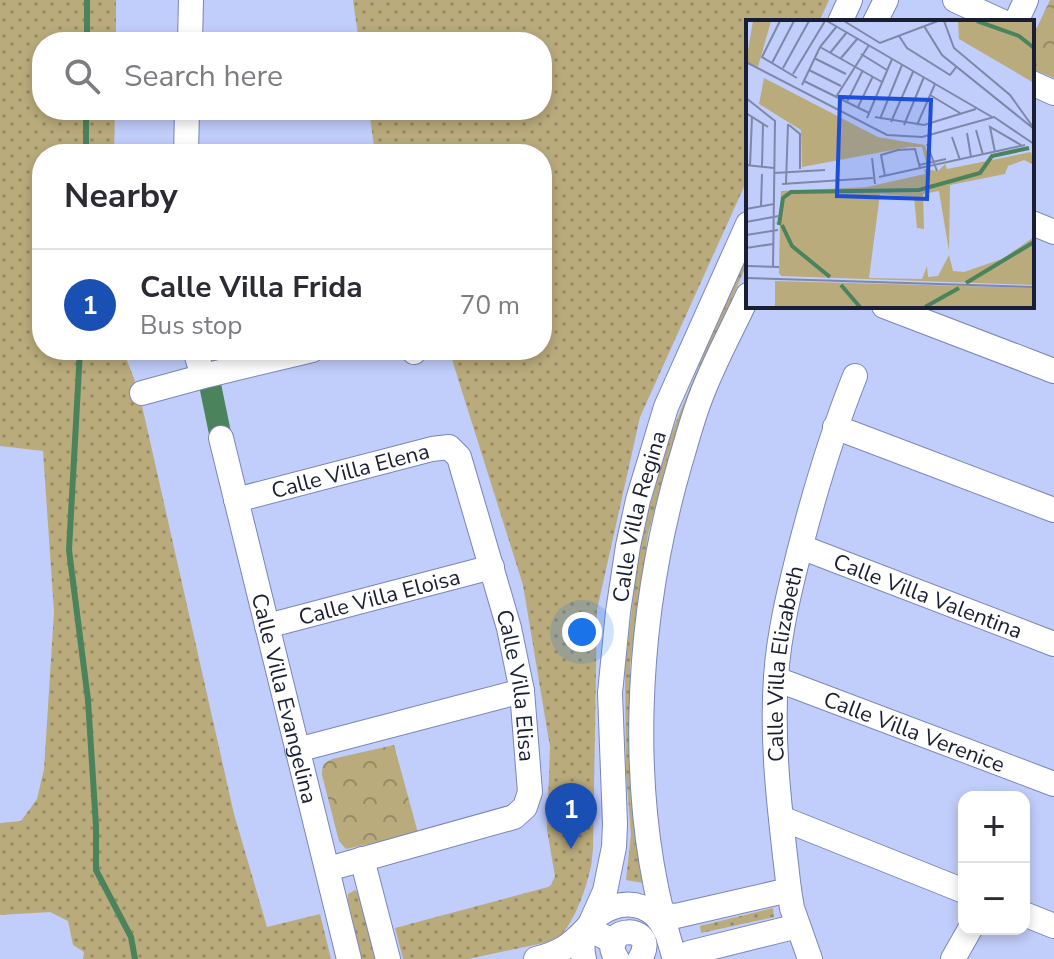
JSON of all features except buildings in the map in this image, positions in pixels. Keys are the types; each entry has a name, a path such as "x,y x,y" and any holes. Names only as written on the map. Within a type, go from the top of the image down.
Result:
{"street":[{"path":"190,32 191,0"},
{"path":"841,20 850,0"},
{"path":"955,0 999,20"},
{"path":"1017,20 1026,0"},
{"path":"1034,84 1054,93"},
{"path":"188,144 193,120"},
{"path":"1034,224 1054,232"},
{"name":"Calle Villa Regina","path":"632,942 605,891 614,847 610,693 618,612 635,516 666,407 746,228"},
{"name":"Calle Villa Regina","path":"632,942 648,831 641,734 649,603 661,538 689,432 702,394 746,299"},
{"path":"892,308 1054,371"},
{"path":"198,360 203,376"},
{"path":"142,393 270,360"},
{"name":"Calle Villa Elizabeth","path":"810,959 789,890 775,733 776,679 790,587 817,482 855,376"},
{"path":"835,427 1054,510"},
{"name":"Calle Villa Evangelina","path":"221,438 349,959"},
{"name":"Calle Villa Elena","path":"236,500 442,447 449,447 459,457"},
{"name":"Calle Villa Elisa","path":"328,869 514,817 528,801 530,792 522,691 509,628 459,457"},
{"name":"Calle Villa Valentina","path":"801,547 1054,644"},
{"name":"Calle Villa Eloisa","path":"267,626 492,567"},
{"name":"Calle Villa Verenice","path":"776,679 1054,784"},
{"path":"297,750 522,691"},
{"path":"781,818 958,889"},
{"path":"362,859 388,959"},
{"path":"632,942 684,915 789,890"},
{"path":"1030,916 1054,926"},
{"path":"536,959 563,950 632,942 689,953 798,926"},
{"path":"953,959 967,935"}],"green space":[{"path":"0,0 116,0 116,32 32,32 32,120 115,120 114,144 32,144 32,360 127,360 138,389 234,814 267,927 320,914 331,959 83,959 84,952 73,945 68,921 50,912 0,915 0,823 21,821 37,799 44,769 54,612 43,451 0,446"},
{"path":"353,0 829,0 820,20 746,20 746,182 640,417 597,610 593,849 591,868 580,901 565,930 553,941 468,959 403,959 395,928 548,887 555,876 547,830 550,747 523,585 452,360 552,360 552,144 374,144 370,120 552,120 552,32 358,32"},
{"path":"1050,0 1054,0 1054,78 1034,70 1034,34"},
{"path":"746,254 746,266 670,452 648,534 630,666 630,769 643,883 626,880 631,835 626,772 625,668 640,541 669,439"},
{"path":"394,745 418,833 346,849 339,841 322,769 332,759"},
{"path":"355,890 360,895 377,959 361,959 348,900 348,894"},
{"path":"773,908 774,917 701,933 700,926"}],"waterway":[{"path":"87,0 87,32"},
{"path":"86,120 86,144"},
{"path":"79,360 69,550 88,700 96,870 131,937 135,959"},
{"path":"208,375 221,438"}],"place":[{"name":"Calle Villa Frida","path":"571,849"}]}
